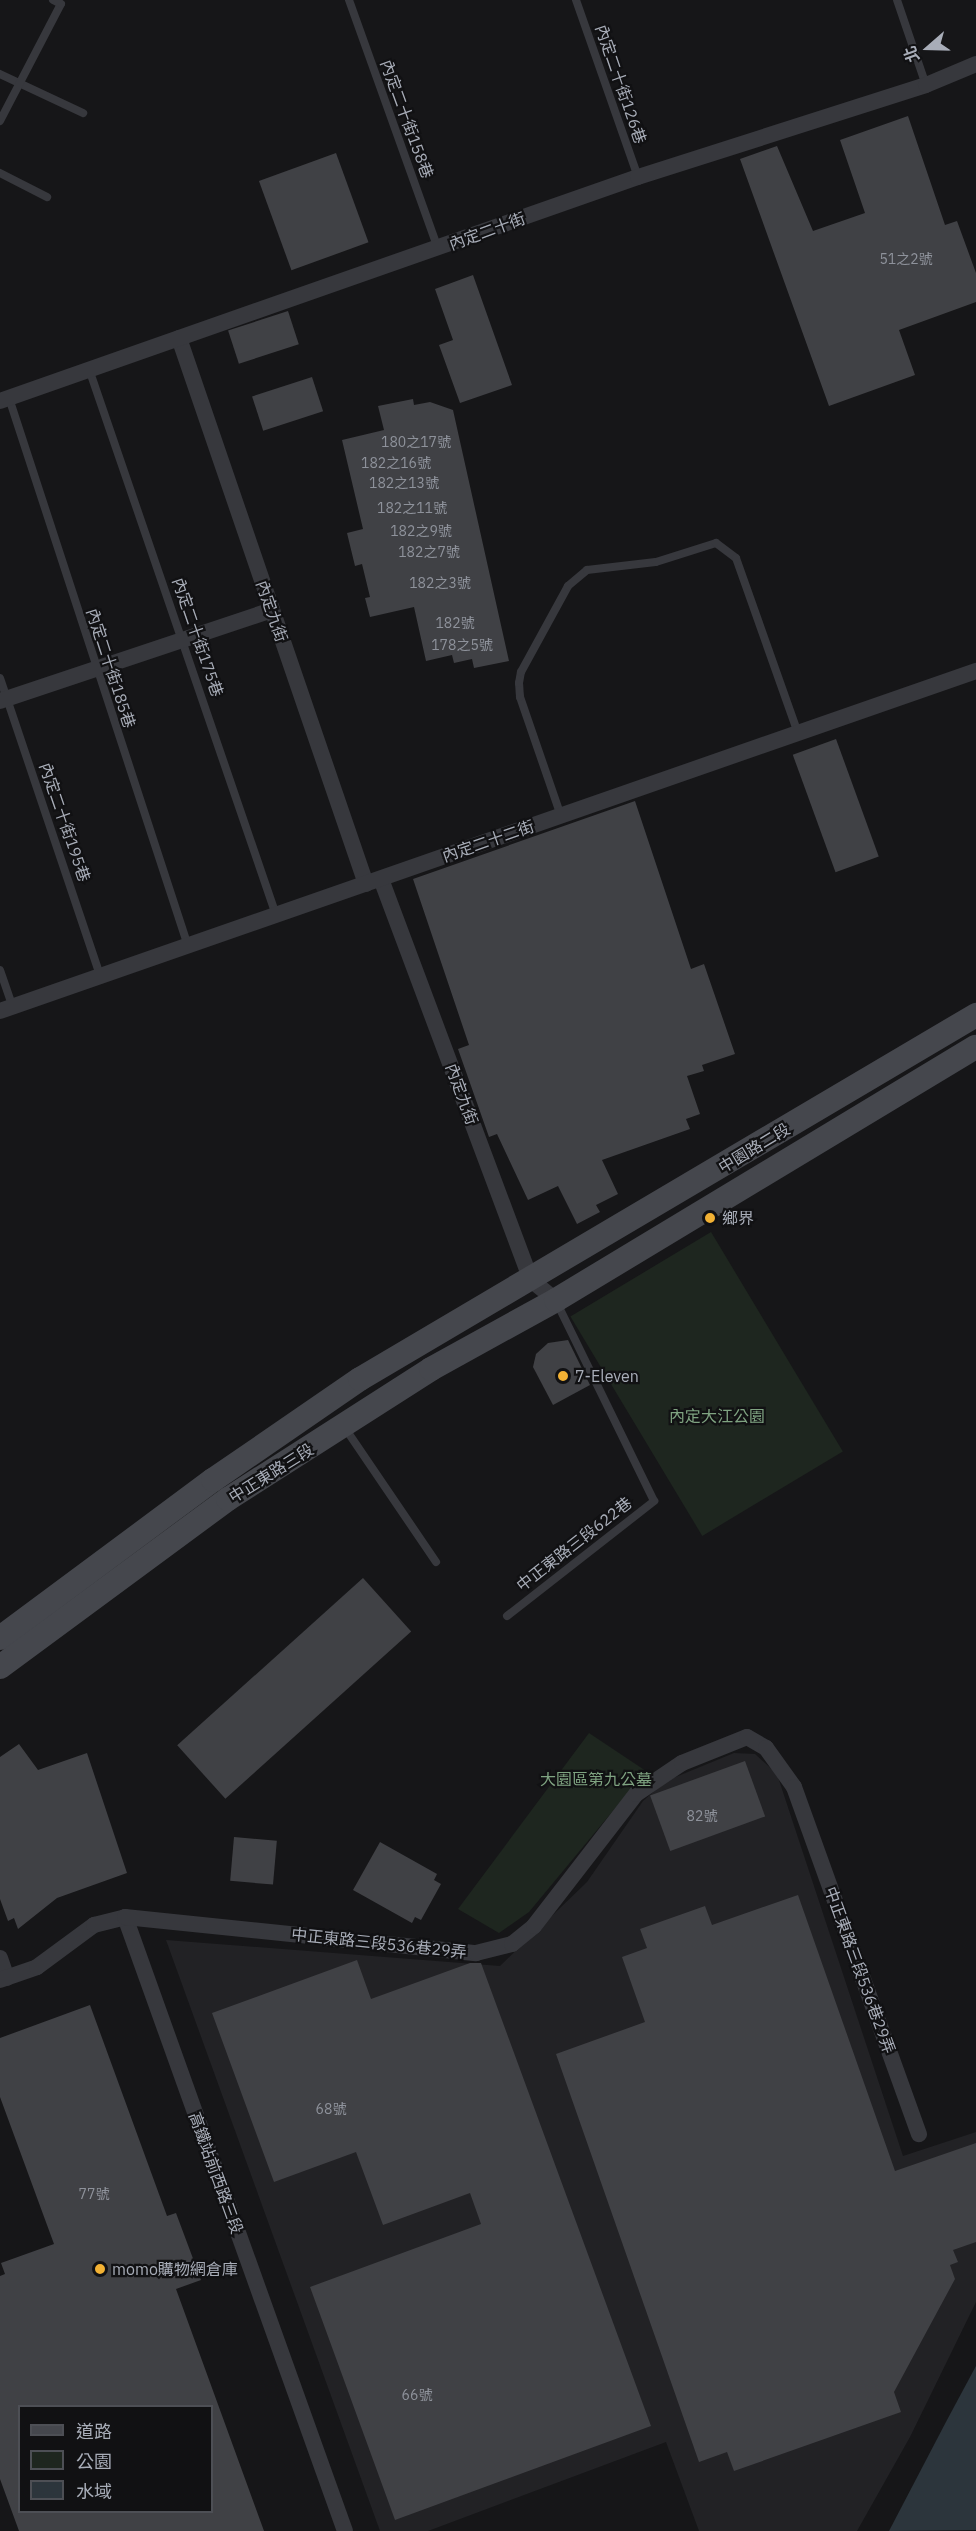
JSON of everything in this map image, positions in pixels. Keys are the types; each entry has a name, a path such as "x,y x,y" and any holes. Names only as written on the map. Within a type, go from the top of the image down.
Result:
{"main road":[{"name":"中園路二段","path":"0,1638 213,1480 360,1379 976,1015"},
{"name":"中園路二段","path":"556,1300 976,1047"},
{"name":"中正東路三段","path":"0,1667 228,1498 345,1427 431,1369 556,1300"}],"street":[{"name":"內定二十街","path":"5,399 638,177 926,85 976,64"},
{"name":"內定九街","path":"179,338 272,610 374,881 531,1280"},
{"path":"4,700 272,610"},
{"name":"內定二十二街","path":"6,1009 976,671"},
{"path":"531,1280 556,1300"},
{"name":"中正東路三段536巷29弄","path":"3,1979 37,1967 94,1925 124,1917 476,1953 512,1944 534,1926 636,1794 682,1763 747,1737 766,1748 794,1787 919,2134"},
{"name":"高鐵站前西路三段","path":"124,1917 345,2531"},
{"path":"0,1958 3,1979"}],"lane":[{"path":"0,121 61,4 53,0"},
{"name":"內定二十街158巷","path":"350,0 438,248"},
{"name":"內定二十街126巷","path":"576,0 638,177"},
{"path":"897,0 926,85"},
{"path":"0,74 83,113"},
{"path":"0,173 47,197"},
{"name":"內定二十街175巷","path":"89,369 184,640 276,915"},
{"name":"內定二十街185巷","path":"5,399 188,946"},
{"path":"561,816 520,697 519,683 521,672 568,586 587,570 656,562 716,543 736,558 798,733"},
{"name":"內定二十街195巷","path":"0,678 4,700 100,976"},
{"path":"0,970 6,1009"},
{"name":"中正東路三段622巷","path":"507,1616 654,1501 556,1300"},
{"path":"345,1427 436,1562"}],"shaded area":[{"path":"734,1753 755,1754 777,1774 903,2156 976,2132 976,2302 910,2437 857,2531 699,2531 666,2442 428,2531 380,2531 166,1940 500,1966 587,1882 643,1801 666,1781"}],"green space":[{"name":"內定大江公園","path":"711,1232 843,1451 702,1536 570,1316"},
{"name":"大園區第九公墓","path":"589,1733 646,1771 529,1912 499,1933 458,1909"}],"water":[{"path":"976,2366 976,2530 889,2531 947,2420"}],"building":[{"path":"908,116 945,225 957,221 976,273 976,302 899,330 915,375 829,406 740,159 777,146 813,231 865,213 840,140"},
{"path":"336,153 368,242 291,270 259,181"},
{"path":"473,275 512,385 460,403 439,345 453,340 435,289"},
{"path":"288,311 299,344 239,364 228,330"},
{"path":"312,377 323,411 263,431 252,396"},
{"path":"413,399 414,405 430,402 453,410 509,661 474,668 472,659 454,663 452,655 426,661 414,607 370,617 365,598 370,597 362,564 355,566 347,533 363,529 342,440 384,430 378,406"},
{"path":"836,739 879,856 836,872 793,755"},
{"path":"635,801 691,969 704,964 735,1054 702,1065 704,1071 687,1076 700,1114 686,1119 690,1129 602,1160 618,1194 596,1205 600,1212 577,1224 558,1186 528,1200 497,1134 489,1137 458,1049 469,1045 413,879"},
{"name":"7-Eleven","path":"568,1340 590,1385 553,1405 533,1367 536,1354 548,1343"},
{"path":"363,1578 411,1632 225,1799 177,1745"},
{"path":"19,1744 38,1770 87,1753 127,1873 57,1898 18,1929 14,1918 8,1921 0,1899 0,1757"},
{"path":"745,1761 765,1816 670,1851 650,1796"},
{"path":"234,1837 277,1841 273,1885 230,1881"},
{"path":"380,1842 437,1874 434,1880 441,1884 421,1920 415,1917 412,1923 353,1890"},
{"path":"798,1895 895,2171 976,2143 976,2242 953,2250 958,2262 950,2265 955,2279 894,2392 901,2412 734,2471 727,2452 699,2462 556,2054 645,2022 622,1957 647,1948 640,1929 705,1906 712,1925"},
{"path":"357,1960 371,1999 470,1963 481,1963 651,2426 395,2520 310,2287 481,2224 470,2193 383,2225 356,2152 274,2182 212,2013"},
{"name":"momo購物網倉庫","path":"90,2005 167,2216 176,2213 201,2280 176,2289 264,2531 19,2531 0,2479 0,2276 5,2274 1,2263 54,2244 0,2097 0,2038"}],"place":[{"name":"鄉界","path":"710,1218"},
{"name":"7-Eleven","path":"563,1376"},
{"name":"momo購物網倉庫","path":"100,2269"}]}
